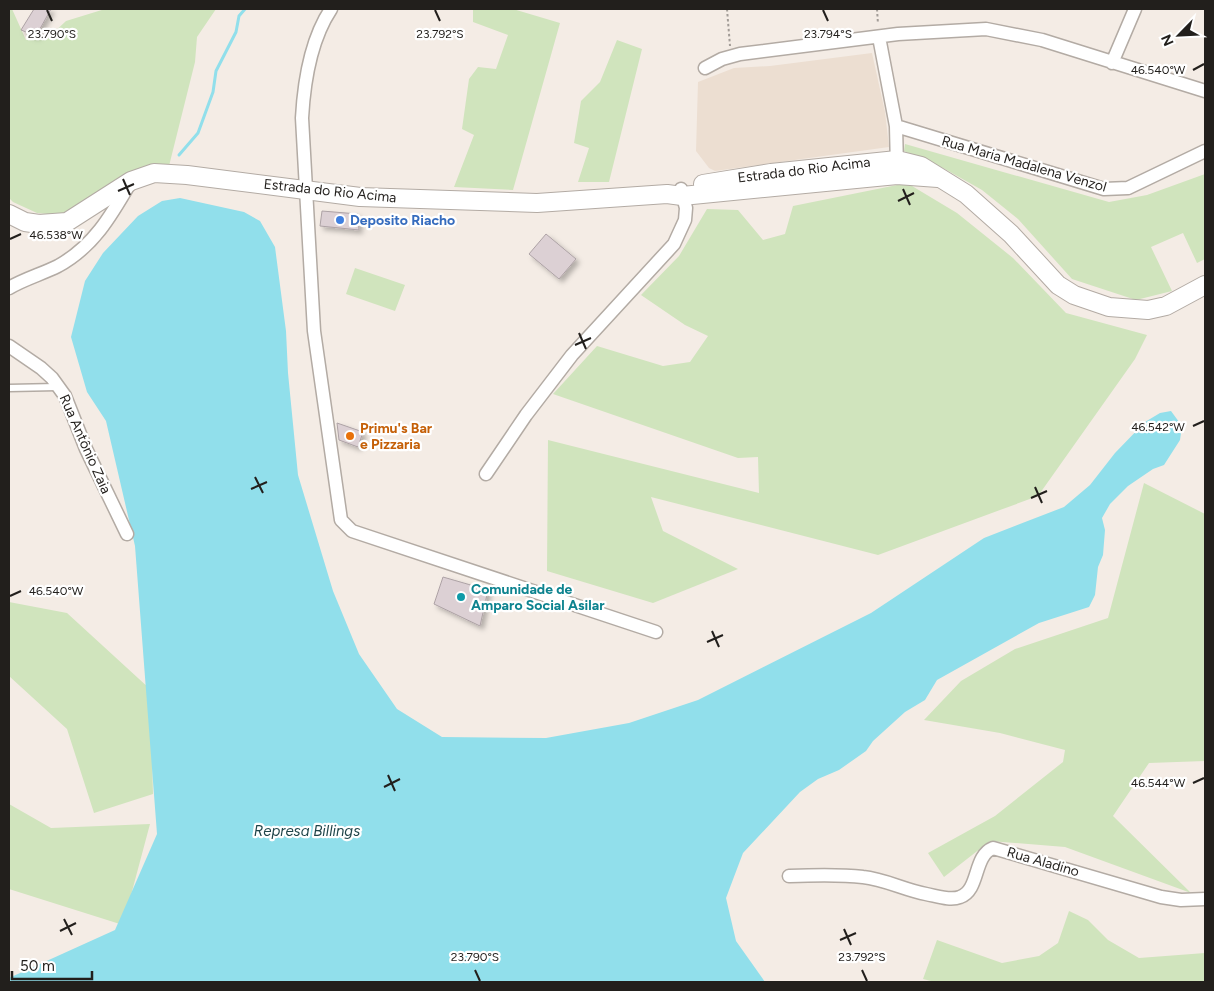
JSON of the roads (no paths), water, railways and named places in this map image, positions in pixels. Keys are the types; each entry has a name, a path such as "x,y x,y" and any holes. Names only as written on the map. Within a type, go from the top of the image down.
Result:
{"main road":[{"name":"Estrada do Rio Acima","path":"9,214 25,222 39,224 67,222 131,181 154,173 187,174 360,197 537,203 677,192 897,168 938,178 966,194 988,211 1058,285 1082,298 1109,307 1148,310 1166,306 1205,285"}],"street":[{"path":"331,9 310,61 304,89 302,118 314,331 339,513 344,525 352,531 656,632"},
{"path":"1112,62 1135,9"},
{"path":"705,68 731,56 929,31 986,29 1042,40 1205,91"},
{"path":"879,37 896,126 897,168"},
{"name":"Rua Maria Madalena Venzol","path":"896,126 1104,189 1116,190 1142,182 1205,151"},
{"path":"9,288 57,266 87,246 113,213 131,181"},
{"path":"486,474 526,414 572,355 670,248 685,220 686,208 677,192"},
{"name":"Rua Antônio Zaia","path":"9,346 41,368 59,386 127,534"},
{"name":"Rua Aladino","path":"790,876 830,874 864,877 918,892 953,899 963,896 968,891 983,856 986,851 993,848 1161,897 1181,900 1205,899"}],"lane":[{"path":"9,388 59,386"}],"water":[{"name":"Represa Billings","path":"180,198 244,212 260,221 275,247 286,331 298,475 333,591 359,654 397,709 442,737 546,738 629,723 698,700 871,613 984,538 1064,507 1090,485 1115,453 1145,422 1160,413 1171,411 1182,426 1180,440 1164,465 1153,469 1128,486 1110,504 1102,518 1105,530 1103,555 1098,567 1095,595 1089,607 1039,623 937,680 925,700 905,712 873,741 866,751 839,770 818,779 800,792 743,853 726,898 736,941 765,982 9,982 9,978 115,930 157,834 135,546 106,421 87,392 71,337 85,281 103,253 138,216 162,201"}],"waterway":[{"path":"179,155 198,133 213,92 216,71 236,32 239,16 245,9"}],"place":[{"name":"Deposito Riacho","path":"340,220"},
{"name":"Primu's Bar e Pizzaria","path":"350,436"},
{"name":"Comunidade de Amparo Social Asilar","path":"461,597"}]}
